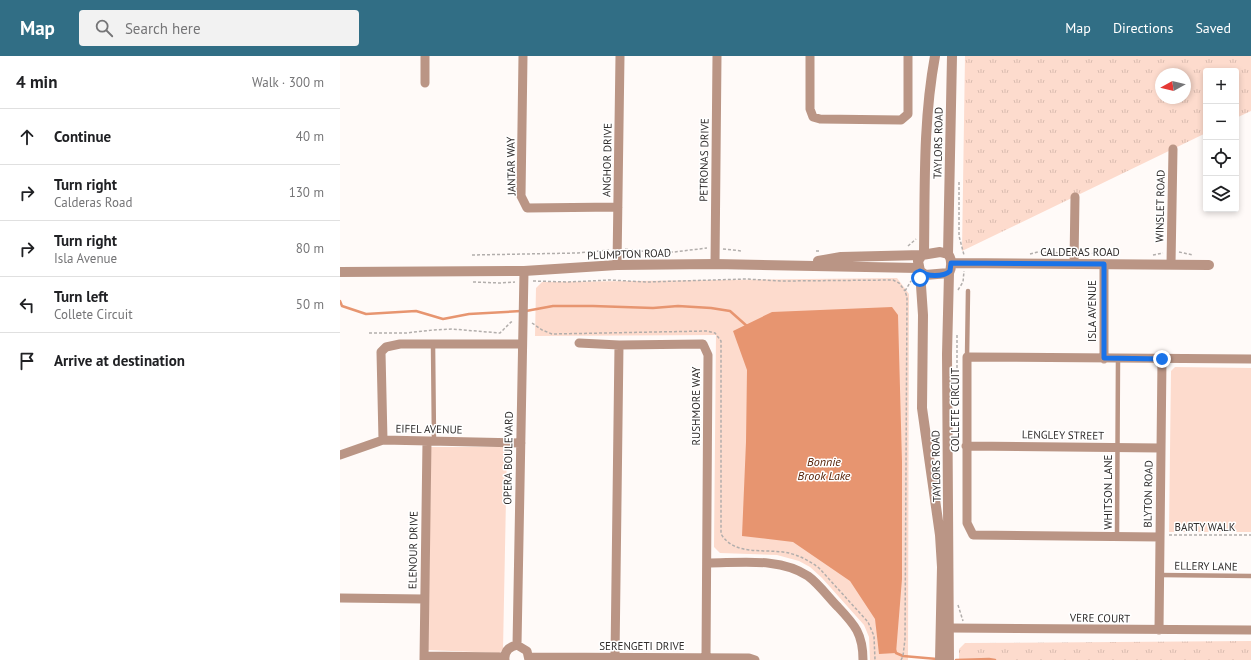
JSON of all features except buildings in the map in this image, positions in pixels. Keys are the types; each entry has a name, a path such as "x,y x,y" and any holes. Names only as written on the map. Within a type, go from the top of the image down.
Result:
{"street":[{"path":"425,56 425,83"},
{"name":"JANTAR WAY","path":"523,56 521,196 527,208 618,207"},
{"name":"ANGHOR DRIVE","path":"617,265 620,56"},
{"name":"PETRONAS DRIVE","path":"715,264 717,56"},
{"path":"810,56 810,109 813,117 820,119 901,120 908,114 908,56"},
{"path":"935,56 926,129 923,254 918,260 923,315 922,408 940,535 942,567 940,660"},
{"name":"TAYLORS ROAD","path":"949,660 950,628 947,377 952,56"},
{"name":"WINSLET ROAD","path":"1172,264 1173,149"},
{"path":"1173,165 1183,165"},
{"path":"1074,264 1075,197"},
{"path":"798,265 841,257 923,254 949,263"},
{"name":"CALDERAS ROAD","path":"949,263 1074,264 1104,259 1209,265"},
{"name":"ISLA AVENUE","path":"1104,259 1104,358"},
{"name":"PLUMPTON ROAD","path":"340,272 524,276 617,265 715,264 798,265 919,270 926,275 949,263"},
{"name":"OPERA BOULEVARD","path":"517,645 524,276"},
{"path":"579,343 619,345 615,658"},
{"path":"383,440 381,352 386,347 400,344 522,344"},
{"name":"RUSHMORE WAY","path":"619,345 703,344 708,355 707,563"},
{"name":"COLLETE CIRCUIT","path":"1160,537 973,535 967,523 967,357 1251,359"},
{"name":"BLYTON ROAD","path":"1160,630 1160,448 1162,359"},
{"name":"EIFEL AVENUE","path":"340,455 383,440 520,443"},
{"name":"ELENOUR DRIVE","path":"424,658 424,599 430,441"},
{"name":"LENGLEY STREET","path":"966,446 1160,448"},
{"path":"706,658 707,563 776,564 791,567 809,577 850,620 860,634 863,647 863,660"},
{"path":"340,598 424,599"},
{"name":"VERE COURT","path":"950,628 1251,630"},
{"path":"424,658 505,659 509,648 517,645 524,648 529,659"},
{"name":"SERENGETI DRIVE","path":"529,659 749,658 755,660"}],"lane":[{"path":"967,357 968,291"},
{"path":"430,441 433,344"},
{"name":"WHITSON LANE","path":"1117,537 1118,359"},
{"name":"ELLERY LANE","path":"1160,575 1251,576"}],"path":[{"path":"959,176 959,236 964,253"},
{"path":"472,255 578,254 604,249 674,252 714,248 730,251 742,251"},
{"path":"1028,255 1038,252 1074,252 1104,259"},
{"path":"1150,255 1172,252 1199,255"},
{"path":"473,282 500,283 524,276 647,282 746,279 782,281 893,280 899,283 905,291 907,297 905,639 903,656 901,660"},
{"path":"905,291 911,281"},
{"path":"369,333 406,333 445,329 500,333 511,322 534,323 542,330 552,334 707,331 715,333 722,341 721,534 725,541 736,548 790,553 809,561 819,568 868,622 874,636 876,660"},
{"name":"BARTY WALK","path":"1160,537 1170,534 1251,535"}],"green space":[{"path":"965,56 1251,56 1251,111 1239,117 1239,68 1203,68 1203,134 962,251"},
{"path":"897,278 909,294 908,660 870,660 869,637 864,625 822,578 810,567 799,561 777,555 720,553 714,547 716,335 535,336 536,288 542,282"},
{"path":"1175,367 1251,368 1251,532 1169,532 1171,371"},
{"path":"431,447 507,447 503,650 499,653 428,650"},
{"path":"1251,641 1251,660 959,660 959,649 965,643"}],"water":[{"name":"Bonnie Brook Lake","path":"892,307 898,315 902,462 902,579 896,653 879,654 875,619 850,581 793,542 742,536 747,370 733,331 772,312"}],"waterway":[{"path":"340,301 342,306 366,314 416,311 443,319 469,314 521,311"},
{"path":"526,311 553,306 653,308 678,306 711,308 730,311 748,327"},
{"path":"895,650 896,653 903,656 937,659"},
{"path":"956,660 995,660"}],"route":[{"path":"920,278 920,271 922,274 926,275 949,273 951,263 1104,264 1104,358 1162,359"}]}
